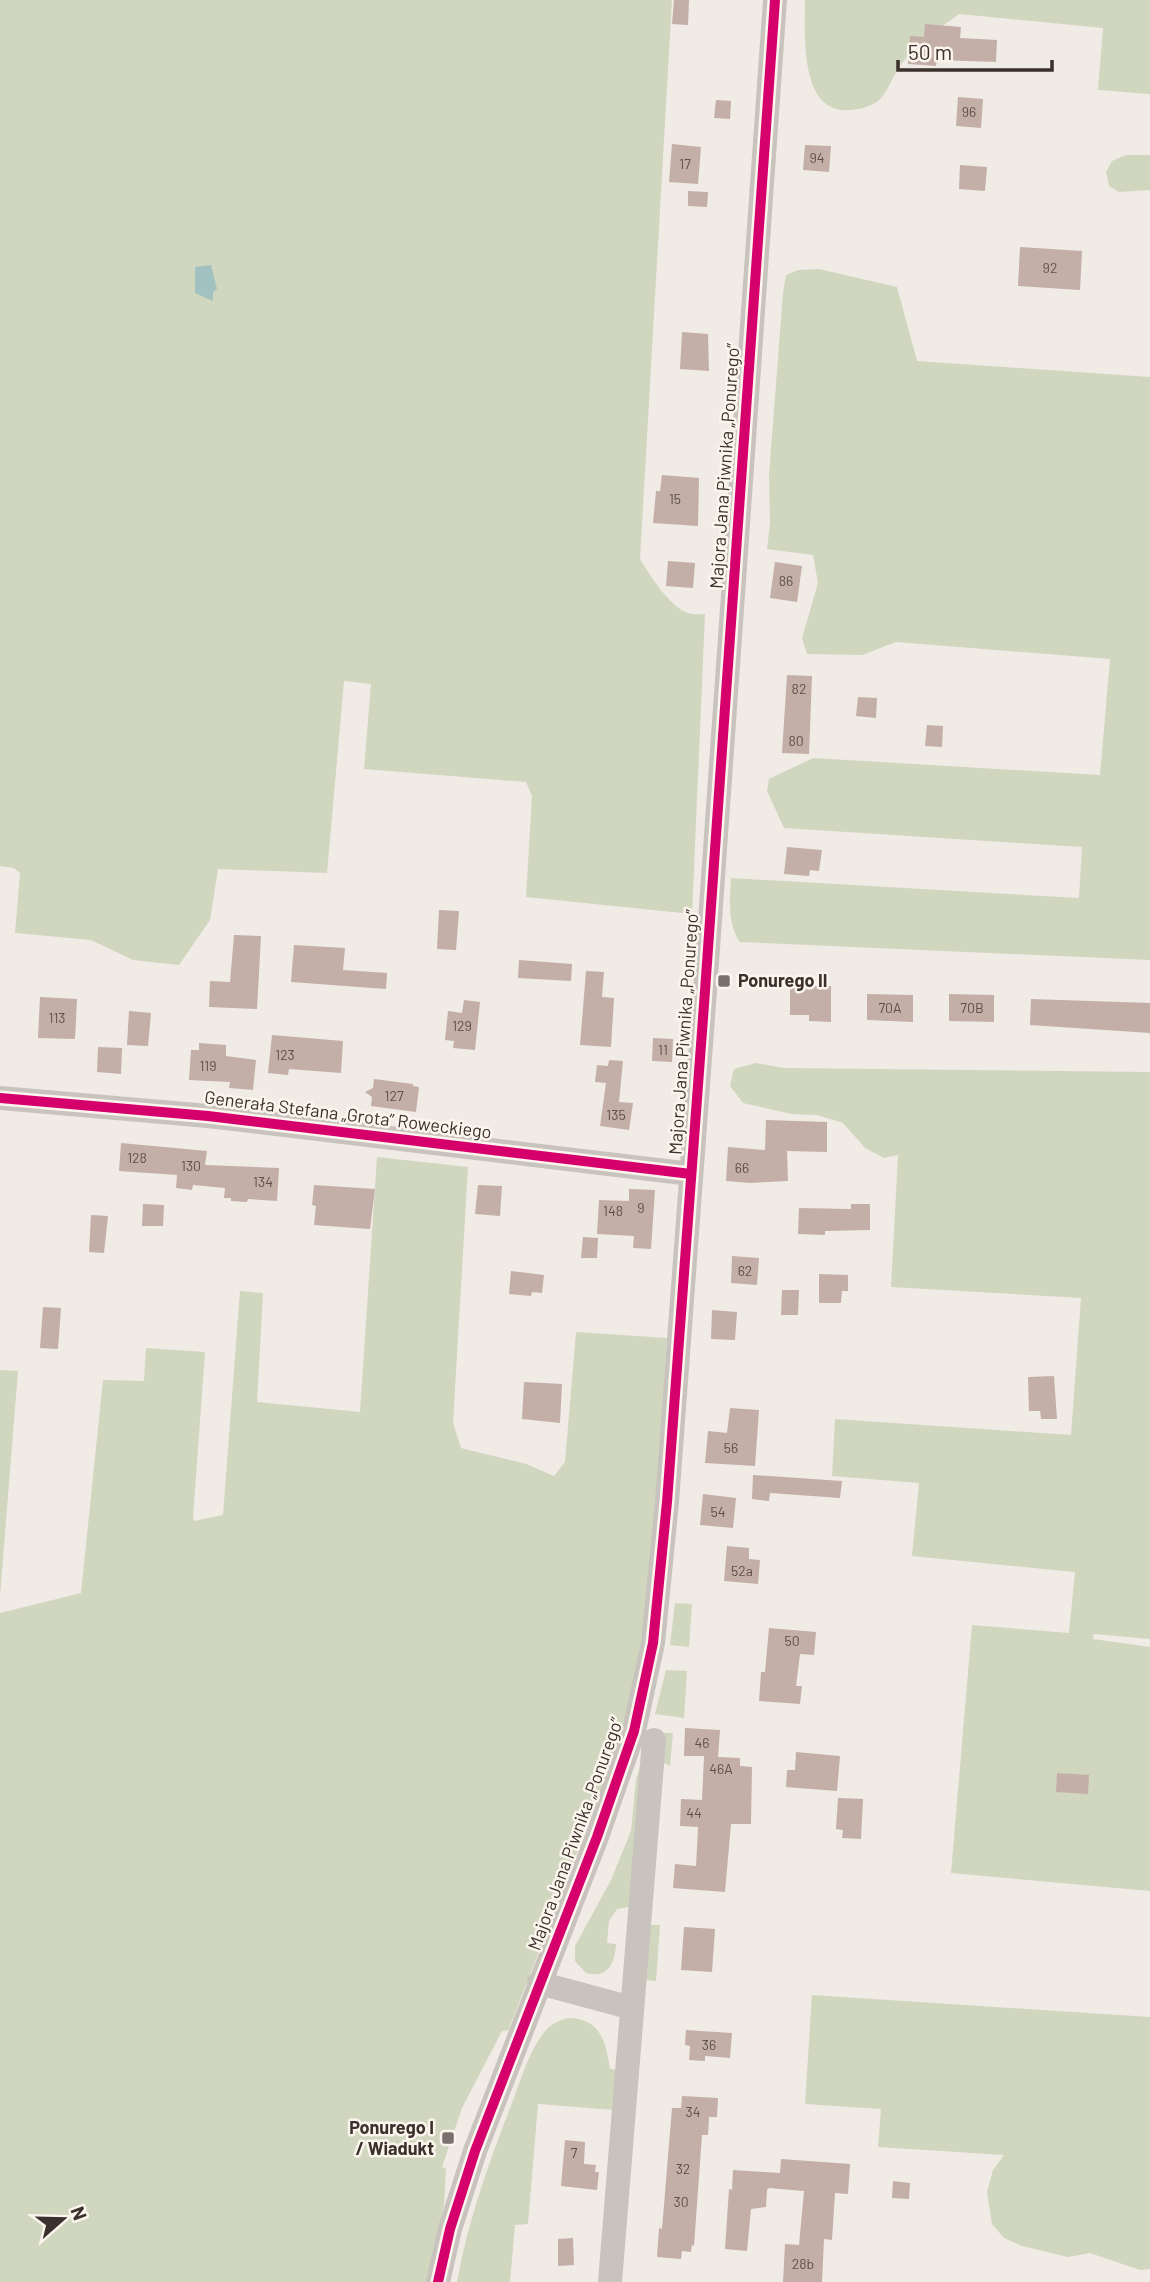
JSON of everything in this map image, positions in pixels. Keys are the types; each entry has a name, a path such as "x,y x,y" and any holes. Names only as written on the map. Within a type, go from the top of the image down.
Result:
{"street":[{"name":"Majora Jana Piwnika „Ponurego”","path":"438,2282 460,2196 539,1983 597,1837 634,1731 653,1643 666,1516 775,0"},
{"name":"Generała Stefana „Grota” Roweckiego","path":"0,1098 208,1116 691,1174"},
{"path":"610,2282 654,1740"},
{"path":"539,1983 632,2008"}],"green space":[{"path":"0,0 672,0 640,559 655,582 681,610 690,614 705,614 692,914 526,897 532,796 526,782 364,769 371,684 344,681 327,873 218,869 210,920 179,965 133,960 91,940 15,933 20,873 14,868 0,866"},
{"path":"805,0 1150,0 1150,94 1098,90 1103,28 959,14 908,56 886,92 876,102 853,110 833,108 821,99 813,86 808,69"},
{"path":"1126,155 1150,155 1150,190 1119,192 1109,186 1106,172 1112,161"},
{"path":"819,269 897,287 917,361 1150,377 1150,960 740,942 736,935 730,911 731,878 1079,898 1082,847 784,828 767,791 769,779 813,758 1100,775 1110,659 896,642 862,655 807,654 802,638 818,583 813,555 767,549 770,523 769,475 786,275 798,270"},
{"path":"756,1063 783,1068 1150,1072 1150,1639 1094,1634 1093,1639 1150,1647 1150,1891 951,1873 972,1625 1069,1633 1075,1572 912,1556 919,1483 832,1476 835,1419 1071,1435 1081,1298 891,1287 898,1155 884,1158 865,1148 843,1123 817,1115 791,1114 743,1103 730,1086 734,1069"},
{"path":"377,1157 468,1167 453,1423 461,1448 526,1464 554,1476 565,1462 576,1332 667,1338 650,1596 627,1714 610,1767 509,2030 502,2031 462,2108 442,2167 446,2169 444,2206 427,2282 0,2282 0,1613 81,1593 103,1380 144,1381 146,1348 205,1352 193,1517 194,1521 223,1515 240,1291 263,1293 257,1402 360,1412"},
{"path":"0,1370 18,1371 0,1596"},
{"path":"675,1603 692,1604 689,1647 670,1645"},
{"path":"666,1670 687,1671 684,1718 655,1714"},
{"path":"650,1733 673,1733 670,1766 660,1761 633,1906 617,1909 609,1921 607,1943 616,1944 609,1968 600,1974 586,1973 575,1961 575,1946 611,1880 631,1831 636,1780"},
{"path":"648,1925 660,1925 656,1981 644,1980"},
{"path":"812,1995 1150,2017 1150,2269 1140,2270 1090,2253 1068,2257 1022,2246 1004,2238 992,2224 987,2192 993,2170 1004,2155 878,2147 881,2109 805,2104"},
{"path":"568,2018 588,2022 595,2027 604,2041 610,2069 618,2070 615,2110 538,2104 528,2224 515,2225 510,2282 457,2282 480,2191 526,2066 545,2031 553,2024"}],"water":[{"path":"211,265 217,289 213,292 213,301 195,293 195,267"}],"building":[{"path":"674,0 689,0 688,25 672,24"},
{"path":"925,24 961,27 960,38 997,40 996,62 937,60 936,66 908,64 910,36 924,37"},
{"path":"958,97 983,99 981,128 956,126"},
{"path":"716,100 731,101 730,119 714,118"},
{"path":"672,144 701,147 698,184 669,182"},
{"path":"805,145 831,146 829,172 803,170"},
{"path":"960,165 987,167 985,191 959,189"},
{"path":"688,191 708,192 707,207 688,206"},
{"path":"1020,247 1082,251 1080,290 1018,286"},
{"path":"682,332 708,334 709,371 680,369"},
{"path":"662,475 699,478 698,526 653,523 656,491 660,491"},
{"path":"668,561 695,563 693,588 666,586"},
{"path":"775,562 802,566 797,602 770,598"},
{"path":"787,675 812,676 809,754 782,753"},
{"path":"858,697 877,698 876,718 856,716"},
{"path":"927,725 943,726 942,747 925,746"},
{"path":"787,847 822,850 819,871 810,870 809,876 784,874"},
{"path":"439,910 459,911 456,950 437,949"},
{"path":"234,935 261,936 257,1009 209,1007 210,981 230,982"},
{"path":"294,945 345,948 343,970 387,973 386,989 291,982"},
{"path":"519,960 572,964 571,981 518,978"},
{"path":"586,971 604,972 602,997 614,998 611,1047 580,1045"},
{"path":"790,986 831,986 831,1022 809,1021 809,1015 790,1015"},
{"path":"867,994 913,995 913,1022 867,1020"},
{"path":"949,994 994,995 994,1022 949,1021"},
{"path":"40,997 77,999 75,1039 38,1038"},
{"path":"1031,999 1150,1003 1150,1033 1030,1025"},
{"path":"464,1000 480,1002 475,1050 453,1048 454,1041 445,1040 448,1011 462,1013"},
{"path":"129,1011 151,1013 148,1046 127,1045"},
{"path":"272,1035 343,1041 341,1073 289,1069 288,1075 268,1073"},
{"path":"653,1038 673,1039 672,1062 652,1061"},
{"path":"199,1043 226,1045 226,1056 256,1060 253,1090 229,1088 230,1082 189,1080 191,1050 199,1050"},
{"path":"98,1047 122,1048 121,1074 97,1072"},
{"path":"609,1060 623,1061 619,1102 633,1103 629,1130 600,1126 606,1083 595,1082 597,1065 608,1066"},
{"path":"374,1079 419,1087 416,1112 371,1106 372,1097 365,1092 373,1088"},
{"path":"766,1120 827,1122 827,1152 787,1151 788,1181 726,1181 728,1147 765,1150"},
{"path":"121,1143 207,1151 205,1165 279,1168 277,1201 231,1201 231,1198 224,1198 225,1188 193,1185 192,1190 176,1188 177,1175 119,1171"},
{"path":"314,1185 375,1189 370,1229 314,1225"},
{"path":"478,1185 502,1186 500,1216 475,1214"},
{"path":"629,1189 655,1190 651,1249 633,1248 634,1236 597,1234 599,1200 629,1201"},
{"path":"143,1204 164,1205 163,1226 142,1226"},
{"path":"851,1204 870,1204 870,1230 825,1231 825,1235 798,1234 799,1208 851,1209"},
{"path":"91,1215 108,1216 104,1253 89,1252"},
{"path":"583,1237 598,1238 597,1258 581,1258"},
{"path":"732,1256 759,1258 757,1285 731,1283"},
{"path":"511,1271 544,1275 542,1293 532,1292 531,1296 509,1294"},
{"path":"819,1274 848,1275 848,1291 842,1291 841,1303 819,1303"},
{"path":"782,1290 799,1290 798,1315 781,1315"},
{"path":"43,1307 61,1308 58,1349 40,1348"},
{"path":"712,1310 737,1312 735,1340 711,1339"},
{"path":"1054,1376 1057,1419 1041,1419 1040,1411 1029,1411 1028,1377"},
{"path":"524,1382 562,1384 560,1423 522,1419"},
{"path":"730,1408 759,1410 755,1466 705,1463 708,1431 727,1433"},
{"path":"753,1475 842,1481 840,1498 770,1493 769,1501 752,1499"},
{"path":"703,1494 736,1498 733,1528 700,1525"},
{"path":"727,1546 749,1548 749,1559 760,1560 758,1584 724,1581"},
{"path":"769,1628 816,1632 814,1655 800,1654 796,1686 802,1686 800,1704 759,1701"},
{"path":"685,1728 720,1730 718,1757 740,1758 740,1766 752,1767 751,1824 731,1824 725,1892 673,1888 675,1864 696,1866 698,1827 680,1826 681,1799 702,1800 704,1756 684,1756"},
{"path":"796,1752 840,1756 837,1791 786,1787 787,1770 795,1770"},
{"path":"1057,1773 1089,1775 1088,1794 1056,1792"},
{"path":"838,1798 863,1799 861,1839 842,1838 843,1830 836,1829"},
{"path":"684,1927 715,1929 712,1972 681,1970"},
{"path":"686,2030 732,2033 730,2058 705,2056 705,2061 689,2060 690,2046 685,2045"},
{"path":"682,2096 718,2098 717,2117 709,2117 708,2135 702,2135 694,2246 692,2245 691,2252 682,2251 681,2259 657,2257 659,2228 662,2229 672,2108 681,2108"},
{"path":"565,2140 585,2142 584,2164 596,2165 595,2172 599,2172 597,2190 561,2186"},
{"path":"781,2159 850,2164 848,2194 835,2193 832,2240 824,2239 822,2282 783,2282 785,2244 799,2245 804,2191 769,2188 766,2207 751,2209 747,2251 725,2249 733,2170 780,2173"},
{"path":"893,2181 910,2183 909,2199 892,2198"},
{"path":"573,2238 574,2265 558,2266 558,2239"}],"cycle path":[{"path":"438,2282 450,2229 475,2151 597,1837 634,1731 653,1643 667,1502 705,991 775,0"},
{"path":"0,1098 208,1116 691,1174"}],"place":[{"name":"Ponurego II","path":"724,981"},
{"name":"Ponurego I / Wiadukt","path":"448,2138"}]}
